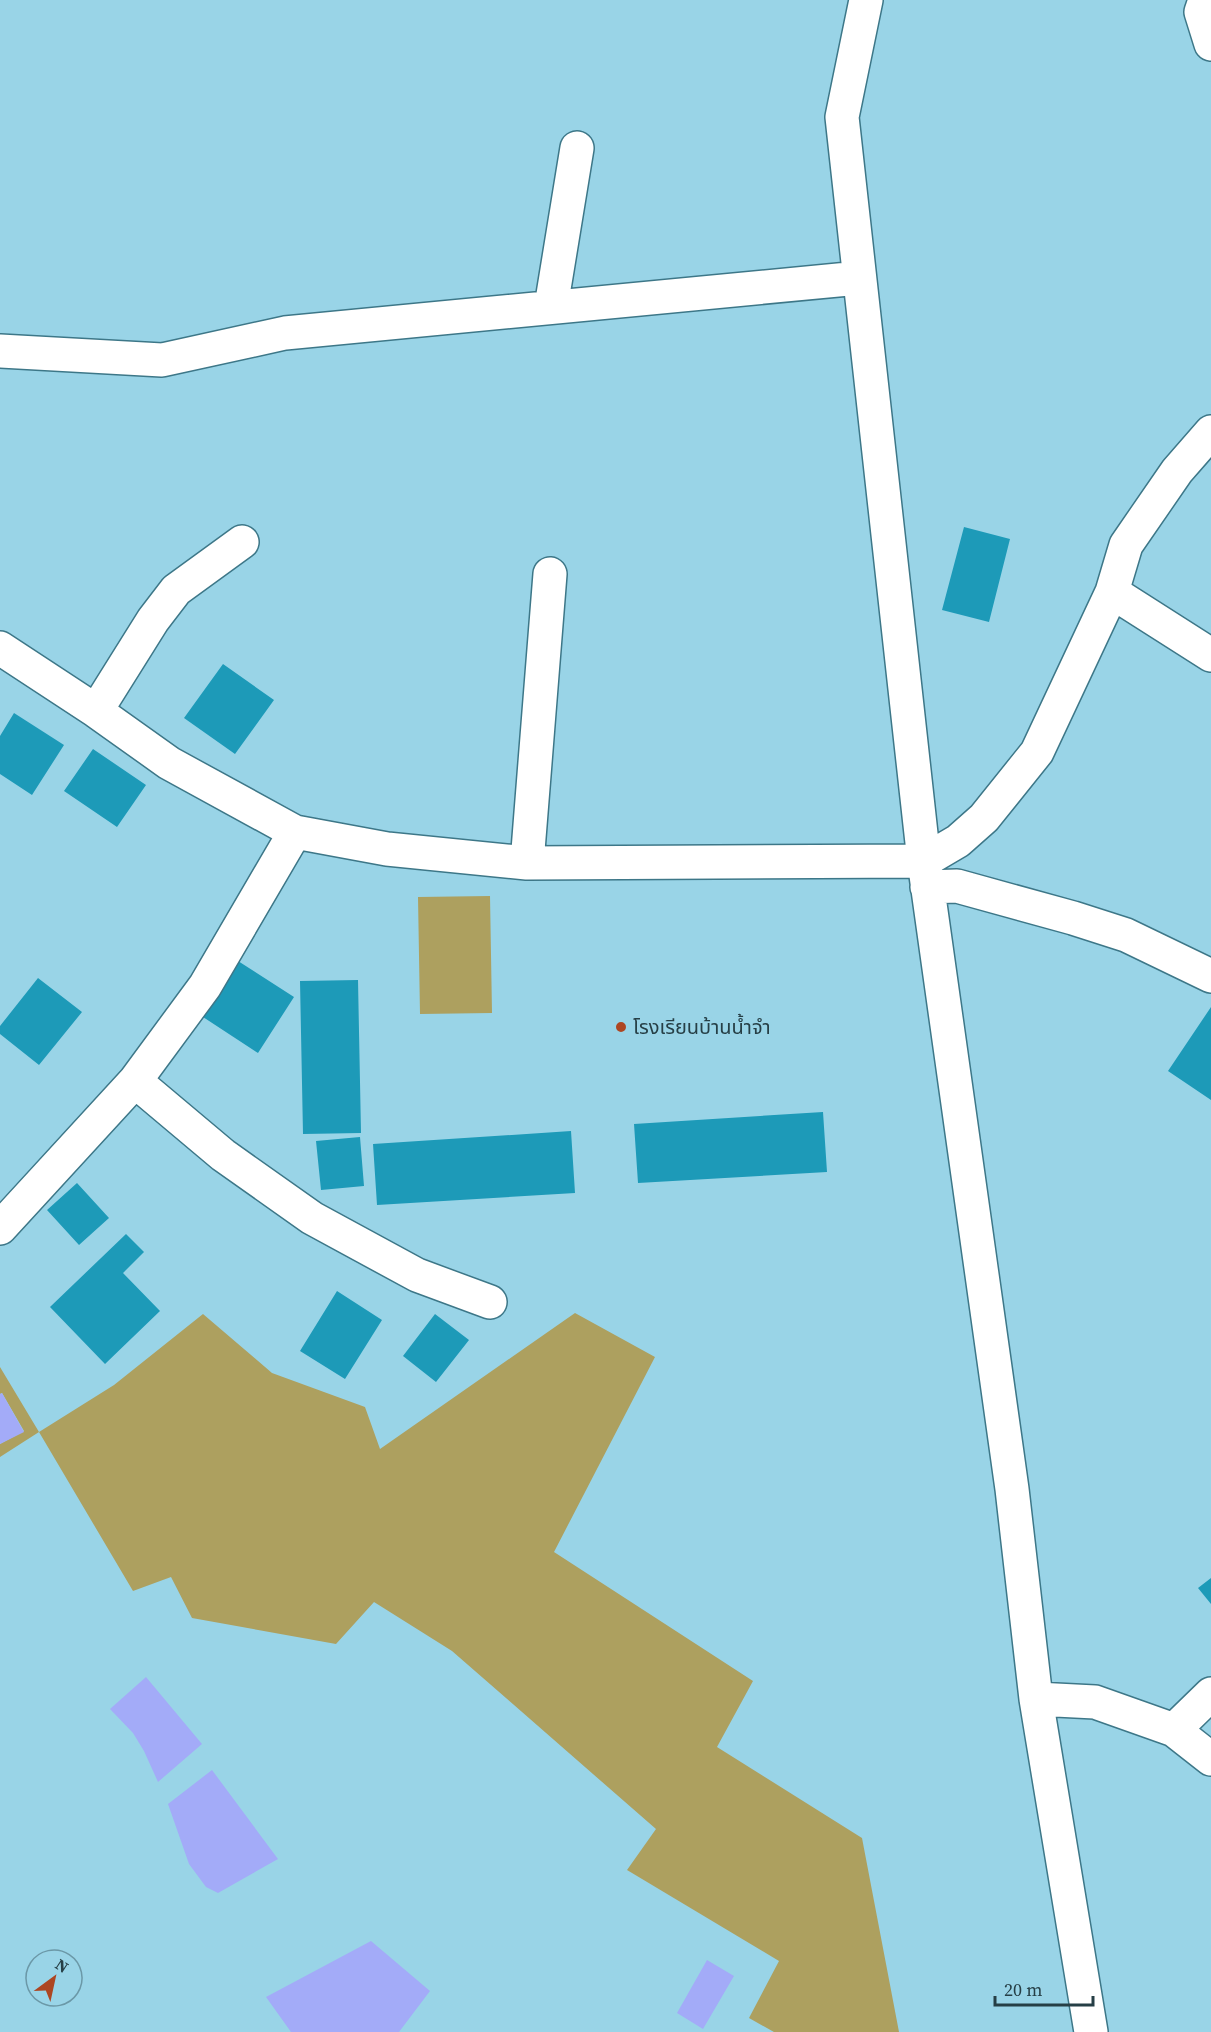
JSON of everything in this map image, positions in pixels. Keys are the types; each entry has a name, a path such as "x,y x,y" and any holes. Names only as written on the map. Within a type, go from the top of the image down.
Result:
{"street":[{"path":"866,0 842,117 859,278 925,874 1012,1489 1036,1698 1091,2032"},
{"path":"1205,0 1201,12 1211,44"},
{"path":"551,307 577,148"},
{"path":"0,351 162,360 285,333 859,278"},
{"path":"925,874 984,818 1037,752 1113,592 1126,545 1177,471 1211,432"},
{"path":"96,711 153,620 176,591 242,542"},
{"path":"527,863 550,574"},
{"path":"1113,592 1211,655"},
{"path":"0,648 96,711 169,763 295,832 387,849 527,863 925,874 957,886 1126,934 1211,976"},
{"path":"0,1228 135,1081 205,986 295,832"},
{"path":"135,1081 224,1155 312,1218 417,1275 490,1302"},
{"path":"1174,1730 1211,1694"},
{"path":"1036,1698 1095,1702 1174,1730 1211,1759"}],"shaded area":[{"path":"490,896 492,1013 420,1014 418,897"},
{"path":"575,1313 655,1357 554,1552 753,1681 717,1747 862,1838 899,2032 774,2032 749,2018 779,1961 627,1870 656,1829 452,1651 374,1602 336,1644 192,1618 171,1577 133,1591 39,1432 114,1385 203,1314 272,1373 365,1407 380,1449"},
{"path":"0,1367 39,1432 0,1457 0,1444 24,1431 2,1393 0,1394"}],"water":[{"path":"2,1393 24,1432 0,1444 0,1394"},
{"path":"146,1677 202,1744 158,1782 133,1733 110,1709"},
{"path":"212,1770 278,1859 218,1893 206,1887 189,1864 168,1804"},
{"path":"371,1941 430,1991 399,2032 291,2032 266,1997"},
{"path":"707,1960 734,1976 703,2029 677,2013"}],"building":[{"path":"964,527 1010,539 989,622 942,610"},
{"path":"223,664 274,700 235,754 184,718"},
{"path":"14,713 64,745 32,795 0,774 0,736"},
{"path":"93,749 146,785 117,827 64,791"},
{"path":"238,961 294,997 258,1053 203,1017"},
{"path":"38,978 82,1012 39,1065 0,1034 0,1026"},
{"path":"358,980 361,1133 303,1134 300,981"},
{"path":"1211,1007 1211,1100 1168,1071"},
{"path":"823,1112 827,1172 638,1183 634,1124"},
{"path":"571,1131 575,1193 377,1205 373,1144"},
{"path":"360,1137 364,1186 321,1190 316,1141"},
{"path":"77,1183 109,1218 79,1245 47,1210"},
{"path":"126,1234 144,1252 123,1273 160,1311 105,1364 50,1307"},
{"path":"337,1291 382,1320 345,1379 300,1351"},
{"path":"435,1314 469,1340 436,1382 403,1356"},
{"path":"1211,1578 1211,1604 1198,1588"}],"place":[{"name":"โรงเรียนบ้านน้ำจำ","path":"621,1027"}]}
